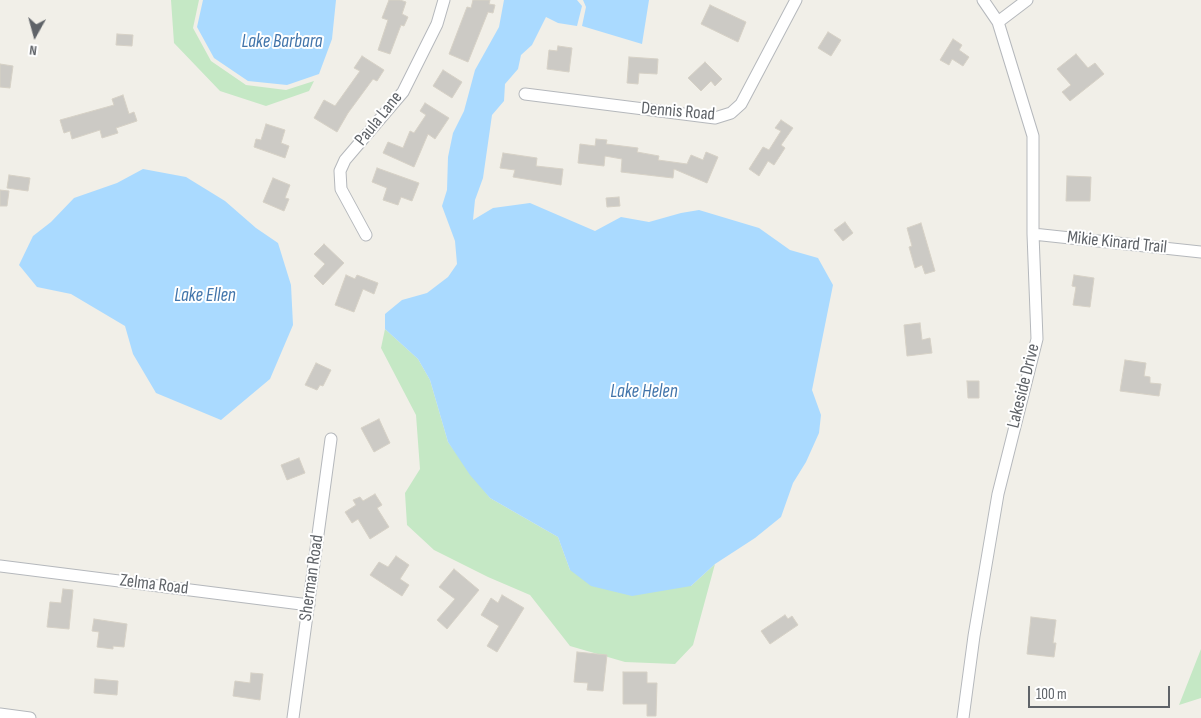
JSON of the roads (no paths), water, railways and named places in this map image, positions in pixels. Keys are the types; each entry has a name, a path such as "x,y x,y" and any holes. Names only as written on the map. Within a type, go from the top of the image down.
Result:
{"street":[{"name":"Paula Lane","path":"366,235 341,189 340,171 345,160 403,92 437,24 444,0"},
{"name":"Dennis Road","path":"525,94 715,118 731,113 741,104 796,0"},
{"name":"Lakeside Drive","path":"963,718 974,636 998,494 1037,339 1033,234 1033,136 998,22 983,0"},
{"path":"998,22 1027,0"},
{"name":"Mikie Kinard Trail","path":"1033,234 1201,252"},
{"name":"Sherman Road","path":"293,718 331,439"},
{"name":"Zelma Road","path":"0,566 309,605"},
{"path":"0,714 30,718"}],"water":[{"name":"Lake Barbara","path":"203,0 336,0 332,39 319,74 287,85 248,81 214,58 197,27"},
{"name":"Lake Helen","path":"504,0 577,0 582,6 577,26 558,23 546,17 532,45 521,55 518,69 505,84 504,101 492,115 483,178 475,200 473,220 493,208 530,203 595,231 621,217 649,222 699,210 759,228 790,250 818,258 833,285 812,390 821,415 819,433 806,462 793,483 781,517 755,538 715,564 691,586 632,596 591,586 570,570 558,537 490,498 470,475 448,442 430,380 418,359 385,329 385,314 402,300 427,293 448,277 457,264 455,241 442,206 447,190 448,157 453,133 464,111 475,70 499,27"},
{"path":"583,0 649,0 642,44 582,26 586,7"},
{"name":"Lake Ellen","path":"143,169 186,177 225,201 256,228 278,243 291,285 293,325 270,379 221,420 156,393 133,354 125,326 71,294 37,287 19,265 33,236 51,222 74,198 117,183"}]}
